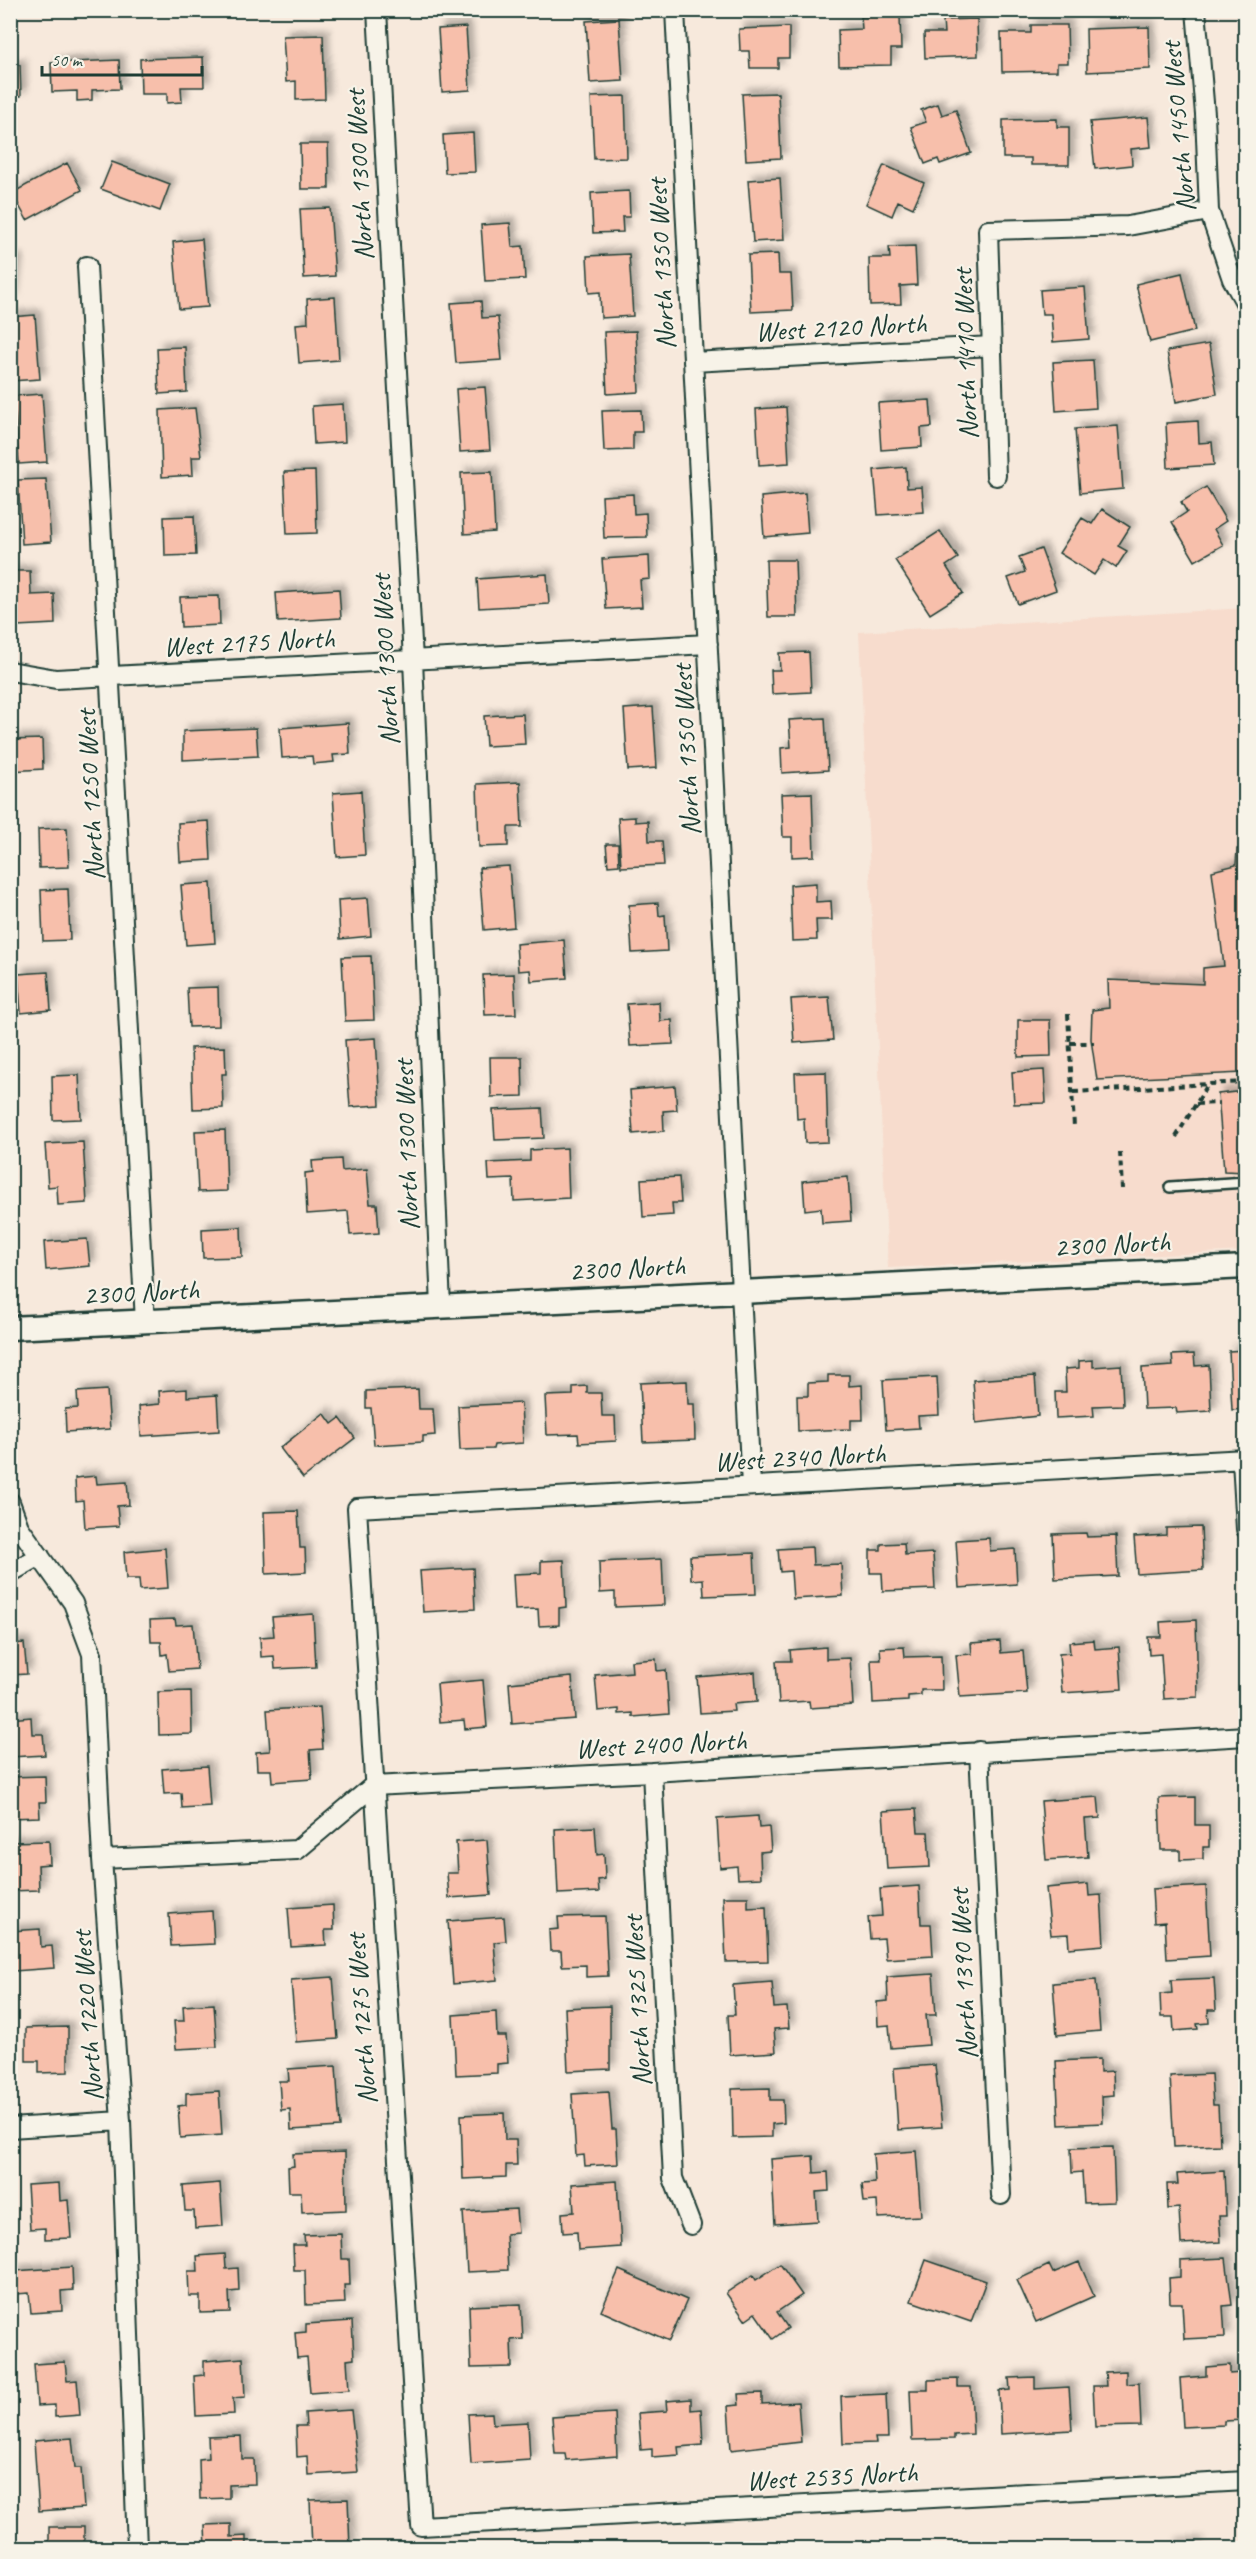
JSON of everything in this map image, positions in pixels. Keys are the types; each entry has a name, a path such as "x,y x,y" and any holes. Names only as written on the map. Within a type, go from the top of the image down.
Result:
{"street":[{"name":"North 1300 West","path":"377,10 413,660 441,1307"},
{"name":"North 1350 West","path":"675,10 751,1486"},
{"name":"North 1450 West","path":"1196,10 1205,114 1209,211 1232,279 1245,304"},
{"name":"North 1410 West","path":"996,477 988,230 1128,226 1209,211"},
{"name":"North 1250 West","path":"87,266 145,1322"},
{"name":"West 2120 North","path":"693,362 992,346"},
{"name":"West 2175 North","path":"10,671 57,679 708,644"},
{"name":"2300 North","path":"10,1328 1245,1267"},
{"name":"West 2340 North","path":"357,1508 1244,1459"},
{"path":"1244,1459 1245,1529"},
{"name":"North 1220 West","path":"10,1502 19,1527 73,1603 92,1654 102,1859 121,2121 137,2548"},
{"name":"North 1275 West","path":"357,1508 422,2526"},
{"path":"10,1573 40,1556"},
{"name":"West 2400 North","path":"373,1786 652,1772 1245,1736"},
{"name":"North 1390 West","path":"979,1751 1001,2194"},
{"name":"North 1325 West","path":"652,1772 673,2178 691,2225"},
{"path":"102,1859 297,1850 373,1786"},
{"path":"10,2128 121,2121"},
{"name":"West 2535 North","path":"422,2526 1245,2481"}],"lane":[{"path":"1170,1187 1245,1182"}],"path":[{"path":"1068,1014 1074,1127"},
{"path":"1070,1043 1094,1043"},
{"path":"1072,1092 1244,1082"},
{"path":"1176,1137 1208,1084"},
{"path":"1196,1104 1220,1103"},
{"path":"1120,1152 1122,1189"}],"shaded area":[{"path":"1245,608 1245,1251 888,1268 859,632"}],"building":[{"path":"900,16 901,49 891,49 891,65 839,66 838,30 862,29 861,17"},
{"path":"619,19 623,81 590,83 586,21"},
{"path":"977,19 978,56 925,58 924,33 944,33 943,20"},
{"path":"1031,25 1067,25 1068,63 1057,63 1057,71 1002,72 1001,33 1031,33"},
{"path":"466,27 470,90 442,92 438,29"},
{"path":"789,27 789,58 778,58 778,68 750,68 749,51 740,51 739,29"},
{"path":"1149,27 1150,69 1087,72 1086,29"},
{"path":"323,35 325,99 296,100 296,81 286,82 283,36"},
{"path":"203,57 204,87 181,87 182,102 167,103 167,94 141,94 140,59"},
{"path":"119,60 120,89 92,90 92,100 77,101 77,91 52,92 51,63"},
{"path":"20,65 21,96 10,96 10,66"},
{"path":"778,93 781,158 746,160 742,94"},
{"path":"625,96 627,158 594,159 591,97"},
{"path":"938,104 942,115 956,110 971,153 940,164 938,159 925,164 911,127 926,122 921,110"},
{"path":"1148,117 1151,147 1131,149 1132,165 1095,169 1090,122"},
{"path":"1057,119 1057,127 1069,127 1069,165 1031,165 1031,158 1003,158 1003,120"},
{"path":"473,133 475,172 445,173 443,135"},
{"path":"300,144 328,144 329,189 301,189"},
{"path":"112,162 170,184 160,211 101,189"},
{"path":"67,163 82,190 27,220 12,193"},
{"path":"884,165 924,183 913,208 898,201 892,216 866,204"},
{"path":"780,178 784,240 753,242 748,180"},
{"path":"629,191 630,217 622,217 623,232 593,233 591,193"},
{"path":"330,208 335,276 304,278 300,209"},
{"path":"510,223 512,247 523,246 525,279 485,281 481,225"},
{"path":"202,239 208,307 179,309 173,242"},
{"path":"915,246 917,285 900,286 901,304 870,305 869,258 890,258 889,247"},
{"path":"629,254 633,316 601,318 600,292 589,293 587,256"},
{"path":"778,254 779,274 791,274 793,310 751,312 748,255"},
{"path":"10,260 17,260 12,299 10,299"},
{"path":"1182,273 1195,331 1150,342 1136,284"},
{"path":"1085,287 1089,339 1053,342 1051,314 1042,314 1040,290"},
{"path":"335,297 339,360 299,363 296,324 308,323 307,299"},
{"path":"481,301 482,318 498,317 502,360 456,363 451,303"},
{"path":"35,315 40,379 11,381 10,317"},
{"path":"636,331 639,392 607,394 604,332"},
{"path":"1209,344 1217,394 1176,402 1167,351"},
{"path":"185,347 187,392 159,394 157,348"},
{"path":"1093,360 1096,408 1056,411 1053,362"},
{"path":"485,387 490,450 460,452 456,389"},
{"path":"42,394 47,462 19,464 14,396"},
{"path":"930,400 932,427 921,428 922,447 881,450 878,403"},
{"path":"343,404 345,442 314,444 312,406"},
{"path":"786,407 789,463 759,465 756,409"},
{"path":"195,408 201,457 192,457 193,475 162,477 160,410"},
{"path":"641,410 642,432 633,432 633,450 604,451 602,411"},
{"path":"1198,421 1199,443 1212,442 1214,465 1168,468 1166,423"},
{"path":"1118,426 1123,489 1080,493 1075,429"},
{"path":"906,467 907,488 922,487 924,512 878,515 874,470"},
{"path":"315,471 317,533 287,534 284,472"},
{"path":"492,472 495,532 464,534 461,473"},
{"path":"46,479 51,542 22,544 18,480"},
{"path":"1206,487 1226,521 1214,529 1223,545 1195,561 1172,522 1187,512 1181,502"},
{"path":"805,493 808,533 764,537 761,497"},
{"path":"633,494 634,514 646,513 647,537 604,538 602,496"},
{"path":"1102,509 1130,527 1118,546 1127,551 1116,568 1104,560 1094,575 1059,553 1082,518 1092,524"},
{"path":"194,516 196,555 165,556 164,517"},
{"path":"940,531 958,558 946,566 963,593 930,614 895,560"},
{"path":"1242,547 1246,547 1246,579 1240,579"},
{"path":"1041,549 1056,590 1018,604 1008,578 1025,572 1019,557"},
{"path":"649,556 650,579 640,580 642,607 606,609 602,559"},
{"path":"766,560 795,560 797,617 768,617"},
{"path":"10,571 30,571 31,595 54,594 55,624 17,626 16,603 10,603"},
{"path":"547,574 549,604 479,608 477,579"},
{"path":"339,589 341,618 278,622 276,593"},
{"path":"219,596 220,625 181,627 180,597"},
{"path":"809,652 811,692 772,694 771,670 780,670 779,653"},
{"path":"653,707 657,768 628,770 624,709"},
{"path":"523,714 525,744 486,746 484,716"},
{"path":"825,718 828,770 782,773 781,748 791,747 789,720"},
{"path":"348,723 350,754 333,755 334,762 313,764 312,756 282,758 280,728"},
{"path":"256,728 258,756 183,760 183,731"},
{"path":"42,739 43,769 10,771 10,740"},
{"path":"520,782 522,827 508,827 508,846 479,847 477,784"},
{"path":"361,791 365,855 337,857 333,793"},
{"path":"812,793 814,856 792,857 792,837 783,837 781,794"},
{"path":"635,817 635,822 648,821 649,841 662,841 664,865 621,867 618,818"},
{"path":"209,821 211,860 180,862 178,823"},
{"path":"67,828 69,867 39,868 38,829"},
{"path":"606,844 618,844 619,865 608,866"},
{"path":"1237,849 1246,849 1246,1172 1224,1171 1218,1094 1244,1091 1242,1073 1097,1080 1091,1039 1092,1010 1109,1008 1108,980 1203,984 1203,968 1224,966 1212,871 1236,865"},
{"path":"509,866 514,927 484,930 479,868"},
{"path":"211,883 215,943 186,945 181,885"},
{"path":"816,883 816,902 831,901 832,920 816,920 817,940 792,941 790,885"},
{"path":"68,889 70,940 43,941 41,890"},
{"path":"368,898 371,936 340,939 338,900"},
{"path":"658,903 659,916 665,915 667,951 632,953 629,905"},
{"path":"564,940 567,978 531,981 530,970 518,971 516,944"},
{"path":"371,956 374,1020 345,1021 342,957"},
{"path":"48,972 51,1010 21,1013 18,974"},
{"path":"514,974 516,1014 485,1015 483,975"},
{"path":"218,987 219,1026 189,1027 187,988"},
{"path":"829,997 833,1040 794,1043 791,999"},
{"path":"659,1002 660,1021 672,1020 673,1044 630,1046 627,1004"},
{"path":"1018,1020 1050,1020 1051,1056 1018,1057"},
{"path":"376,1038 380,1105 350,1107 345,1040"},
{"path":"225,1047 226,1074 222,1074 223,1108 193,1109 191,1048"},
{"path":"490,1057 522,1057 523,1096 491,1097"},
{"path":"1044,1070 1046,1103 1014,1104 1012,1072"},
{"path":"826,1072 828,1142 805,1143 804,1118 797,1119 795,1073"},
{"path":"79,1075 81,1119 53,1120 52,1076"},
{"path":"675,1086 677,1110 663,1111 664,1131 633,1134 630,1090"},
{"path":"542,1108 544,1138 495,1140 493,1110"},
{"path":"225,1130 227,1191 198,1192 195,1131"},
{"path":"83,1142 87,1203 58,1205 57,1186 48,1187 45,1144"},
{"path":"567,1148 569,1198 514,1201 513,1179 489,1180 488,1163 530,1161 530,1150"},
{"path":"341,1159 342,1171 367,1169 370,1204 377,1204 379,1233 350,1235 348,1211 307,1214 305,1173 313,1172 312,1161"},
{"path":"679,1177 681,1203 672,1203 673,1215 643,1217 641,1179"},
{"path":"848,1177 851,1221 822,1223 821,1208 805,1210 803,1181"},
{"path":"241,1227 242,1257 203,1258 202,1229"},
{"path":"87,1239 90,1266 46,1270 44,1242"},
{"path":"1246,1350 1246,1409 1232,1410 1229,1351"},
{"path":"1194,1354 1195,1366 1209,1365 1211,1411 1177,1413 1176,1408 1144,1409 1142,1368 1173,1366 1172,1355"},
{"path":"1093,1360 1093,1367 1121,1365 1123,1405 1093,1406 1094,1416 1056,1418 1055,1392 1066,1392 1065,1369 1079,1368 1079,1361"},
{"path":"828,1375 849,1375 849,1386 862,1385 863,1420 851,1420 851,1429 798,1431 797,1396 808,1396 808,1383 828,1382"},
{"path":"1035,1376 1038,1416 976,1423 973,1380"},
{"path":"937,1377 939,1415 918,1416 919,1428 886,1430 883,1380"},
{"path":"687,1381 688,1404 694,1404 695,1440 643,1442 640,1383"},
{"path":"587,1386 587,1393 601,1393 602,1416 615,1416 616,1441 579,1443 578,1434 547,1435 545,1396 573,1395 573,1387"},
{"path":"187,1389 187,1397 217,1395 219,1431 141,1436 139,1406 160,1404 159,1391"},
{"path":"418,1389 419,1409 433,1409 435,1435 423,1436 423,1442 374,1445 371,1408 366,1408 366,1391"},
{"path":"107,1390 110,1429 66,1432 65,1409 78,1408 77,1392"},
{"path":"521,1403 523,1443 494,1445 493,1449 460,1450 458,1406"},
{"path":"324,1413 332,1424 340,1418 355,1438 303,1478 280,1448"},
{"path":"96,1476 97,1484 127,1482 129,1505 117,1506 119,1526 85,1528 83,1500 76,1501 75,1478"},
{"path":"298,1511 300,1548 305,1548 306,1572 266,1574 264,1512"},
{"path":"1201,1527 1203,1570 1137,1574 1134,1537 1166,1535 1166,1528"},
{"path":"1086,1533 1087,1537 1116,1536 1118,1576 1055,1579 1053,1534"},
{"path":"989,1538 990,1551 1015,1549 1017,1584 959,1588 956,1540"},
{"path":"904,1543 905,1555 933,1553 935,1589 883,1591 882,1573 870,1573 870,1550 881,1550 881,1544"},
{"path":"812,1547 813,1565 841,1564 843,1596 793,1599 791,1571 780,1572 778,1549"},
{"path":"165,1548 168,1588 140,1590 139,1579 126,1579 124,1552"},
{"path":"754,1553 756,1594 704,1596 703,1579 691,1580 690,1556"},
{"path":"662,1559 664,1605 615,1607 615,1592 600,1593 599,1562"},
{"path":"564,1560 566,1607 559,1608 559,1625 539,1626 538,1609 515,1610 513,1574 541,1573 541,1561"},
{"path":"473,1568 475,1609 423,1612 420,1571"},
{"path":"313,1614 316,1667 275,1669 274,1656 261,1657 260,1637 274,1636 272,1617"},
{"path":"175,1619 176,1625 193,1624 197,1669 169,1671 167,1654 162,1655 161,1642 151,1642 150,1620"},
{"path":"1196,1620 1198,1697 1164,1699 1161,1654 1149,1655 1148,1637 1161,1637 1160,1622"},
{"path":"1094,1640 1095,1649 1119,1647 1122,1689 1062,1693 1059,1654 1070,1653 1069,1642"},
{"path":"1000,1641 1001,1653 1023,1651 1027,1693 960,1697 956,1655 972,1654 971,1643"},
{"path":"24,1643 27,1674 10,1675 10,1644"},
{"path":"826,1647 826,1659 850,1658 853,1705 810,1708 809,1701 779,1703 776,1661 791,1661 790,1650"},
{"path":"904,1647 905,1657 941,1656 942,1690 921,1690 921,1695 908,1696 908,1701 873,1703 871,1660 881,1660 880,1648"},
{"path":"656,1659 657,1671 666,1670 669,1714 633,1717 633,1713 619,1714 619,1709 598,1711 595,1675 632,1672 631,1661"},
{"path":"755,1672 757,1702 733,1704 734,1711 700,1713 697,1677"},
{"path":"572,1677 575,1719 512,1724 509,1683"},
{"path":"483,1680 487,1727 465,1729 464,1720 440,1722 437,1684"},
{"path":"191,1691 192,1734 159,1735 158,1692"},
{"path":"320,1707 323,1749 310,1750 312,1779 272,1782 271,1770 257,1770 256,1752 270,1751 267,1710"},
{"path":"31,1717 32,1734 43,1734 45,1755 10,1757 10,1719"},
{"path":"207,1766 210,1806 182,1808 181,1793 164,1794 162,1769"},
{"path":"45,1776 46,1802 39,1802 40,1817 10,1818 10,1777"},
{"path":"1098,1797 1100,1818 1085,1819 1088,1857 1046,1860 1041,1801"},
{"path":"1195,1797 1195,1825 1209,1825 1209,1847 1203,1847 1203,1859 1180,1860 1180,1850 1161,1850 1159,1798"},
{"path":"916,1809 918,1832 928,1832 930,1867 887,1869 883,1811"},
{"path":"758,1816 759,1828 769,1827 771,1851 760,1852 761,1878 738,1879 737,1866 720,1868 717,1819"},
{"path":"595,1827 597,1855 604,1854 605,1879 598,1880 599,1892 558,1894 555,1829"},
{"path":"487,1840 491,1895 449,1898 447,1873 458,1873 456,1842"},
{"path":"49,1841 50,1864 38,1865 39,1890 10,1891 10,1842"},
{"path":"1088,1884 1089,1896 1101,1895 1104,1945 1069,1948 1068,1934 1051,1935 1046,1888"},
{"path":"919,1886 921,1924 931,1924 933,1956 886,1959 884,1938 870,1939 868,1917 882,1916 880,1889"},
{"path":"1206,1886 1210,1956 1167,1959 1165,1922 1154,1923 1152,1889"},
{"path":"723,1897 748,1897 748,1908 766,1907 768,1961 726,1962"},
{"path":"333,1905 334,1930 325,1930 326,1945 291,1947 288,1908"},
{"path":"212,1911 214,1944 171,1946 169,1914"},
{"path":"605,1916 608,1976 586,1977 586,1965 562,1966 561,1951 550,1951 549,1930 559,1929 558,1917"},
{"path":"504,1917 506,1941 494,1942 497,1980 453,1984 448,1921"},
{"path":"40,1929 41,1947 52,1946 54,1968 14,1971 11,1931"},
{"path":"933,1974 936,2015 926,2015 929,2045 891,2048 889,2025 878,2026 877,2002 888,2001 887,1977"},
{"path":"333,1977 338,2039 296,2042 291,1980"},
{"path":"1214,1978 1216,2010 1208,2010 1209,2023 1197,2024 1198,2029 1174,2031 1173,2017 1161,2017 1160,1994 1172,1993 1171,1980"},
{"path":"1096,1980 1100,2031 1057,2035 1053,1983"},
{"path":"772,1982 774,2008 787,2007 789,2028 774,2029 776,2052 730,2055 728,2015 735,2015 733,1985"},
{"path":"214,2004 217,2047 176,2049 174,2021 184,2021 183,2006"},
{"path":"610,2006 610,2069 568,2071 565,2008"},
{"path":"496,2012 497,2036 506,2036 508,2063 497,2064 497,2073 456,2075 453,2015"},
{"path":"68,2027 68,2072 39,2073 39,2061 26,2061 26,2028"},
{"path":"1100,2059 1100,2072 1113,2071 1114,2095 1102,2096 1103,2123 1059,2125 1056,2061"},
{"path":"935,2065 942,2127 898,2130 894,2068"},
{"path":"336,2066 340,2127 291,2130 290,2109 281,2110 279,2081 289,2081 288,2069"},
{"path":"1211,2074 1213,2105 1218,2105 1220,2145 1174,2147 1170,2076"},
{"path":"770,2088 770,2100 783,2100 784,2123 772,2124 772,2137 733,2138 732,2089"},
{"path":"219,2091 222,2135 180,2138 178,2106 186,2105 186,2093"},
{"path":"609,2092 612,2129 616,2129 618,2164 585,2166 584,2155 576,2156 572,2094"},
{"path":"504,2113 505,2140 516,2140 517,2165 506,2165 506,2177 463,2179 461,2115"},
{"path":"1113,2147 1115,2202 1084,2203 1082,2172 1072,2173 1071,2148"},
{"path":"916,2151 921,2216 878,2218 877,2201 864,2202 862,2184 875,2183 873,2154"},
{"path":"345,2152 346,2210 302,2212 301,2192 289,2192 288,2167 294,2166 293,2154"},
{"path":"813,2156 814,2173 828,2172 829,2191 816,2192 818,2221 775,2224 771,2159"},
{"path":"1224,2171 1226,2216 1219,2216 1221,2242 1181,2244 1179,2208 1168,2209 1167,2184 1178,2184 1177,2174"},
{"path":"617,2181 621,2247 578,2250 577,2232 563,2233 562,2213 574,2212 572,2184"},
{"path":"59,2183 60,2201 68,2200 71,2238 45,2239 45,2228 30,2229 27,2185"},
{"path":"220,2183 223,2226 195,2228 194,2211 185,2211 183,2186"},
{"path":"516,2209 518,2233 506,2234 508,2270 467,2272 463,2212"},
{"path":"341,2234 342,2259 349,2259 350,2285 344,2285 345,2303 306,2305 305,2270 294,2270 293,2245 305,2245 304,2235"},
{"path":"225,2254 226,2269 238,2268 239,2291 229,2292 230,2312 200,2313 200,2296 189,2296 188,2271 198,2271 197,2256"},
{"path":"1226,2258 1232,2305 1223,2306 1225,2337 1184,2339 1182,2303 1170,2303 1169,2278 1180,2277 1180,2260"},
{"path":"926,2260 986,2281 971,2322 911,2301"},
{"path":"1079,2262 1094,2296 1036,2322 1017,2280 1049,2265 1053,2273"},
{"path":"780,2264 802,2295 777,2312 788,2328 773,2339 755,2313 745,2320 726,2293 753,2275 756,2280"},
{"path":"72,2267 73,2290 61,2291 62,2311 31,2313 29,2293 16,2294 14,2271"},
{"path":"619,2270 687,2300 669,2341 601,2311"},
{"path":"521,2304 523,2339 511,2340 512,2367 471,2368 469,2306"},
{"path":"352,2321 354,2359 347,2360 349,2390 310,2393 307,2357 297,2358 295,2333 306,2332 306,2324"},
{"path":"243,2358 245,2397 233,2398 234,2414 196,2416 194,2376 204,2375 204,2361"},
{"path":"65,2362 67,2381 77,2380 80,2415 55,2417 55,2405 37,2406 34,2364"},
{"path":"1230,2365 1230,2374 1241,2373 1244,2420 1224,2421 1224,2425 1183,2427 1180,2378 1206,2376 1206,2367"},
{"path":"1126,2371 1126,2384 1139,2383 1141,2426 1095,2427 1093,2386 1106,2386 1105,2372"},
{"path":"1035,2377 1035,2389 1069,2387 1072,2430 1001,2434 999,2391 1010,2390 1009,2378"},
{"path":"958,2379 958,2387 971,2387 973,2434 954,2435 954,2439 912,2440 910,2390 928,2390 928,2380"},
{"path":"762,2393 762,2404 798,2402 801,2442 731,2450 728,2406 739,2405 738,2394"},
{"path":"886,2394 888,2438 875,2438 876,2443 843,2444 841,2396"},
{"path":"691,2399 691,2410 701,2409 703,2445 678,2447 679,2455 652,2457 652,2449 641,2450 638,2413 667,2411 666,2401"},
{"path":"351,2410 358,2472 308,2475 307,2456 297,2457 296,2426 306,2426 305,2413"},
{"path":"492,2413 493,2424 528,2422 530,2460 471,2464 468,2414"},
{"path":"615,2413 617,2456 566,2460 565,2454 555,2454 552,2417"},
{"path":"241,2436 242,2459 254,2459 255,2484 229,2485 229,2498 200,2499 199,2459 209,2458 208,2437"},
{"path":"72,2438 75,2468 81,2468 84,2508 39,2511 34,2441"},
{"path":"348,2499 350,2548 312,2548 310,2500"},
{"path":"231,2524 231,2537 246,2536 246,2548 206,2548 205,2525"},
{"path":"49,2527 84,2527 84,2548 49,2548"},
{"path":"1197,2543 1197,2548 1172,2548 1172,2544"}]}
